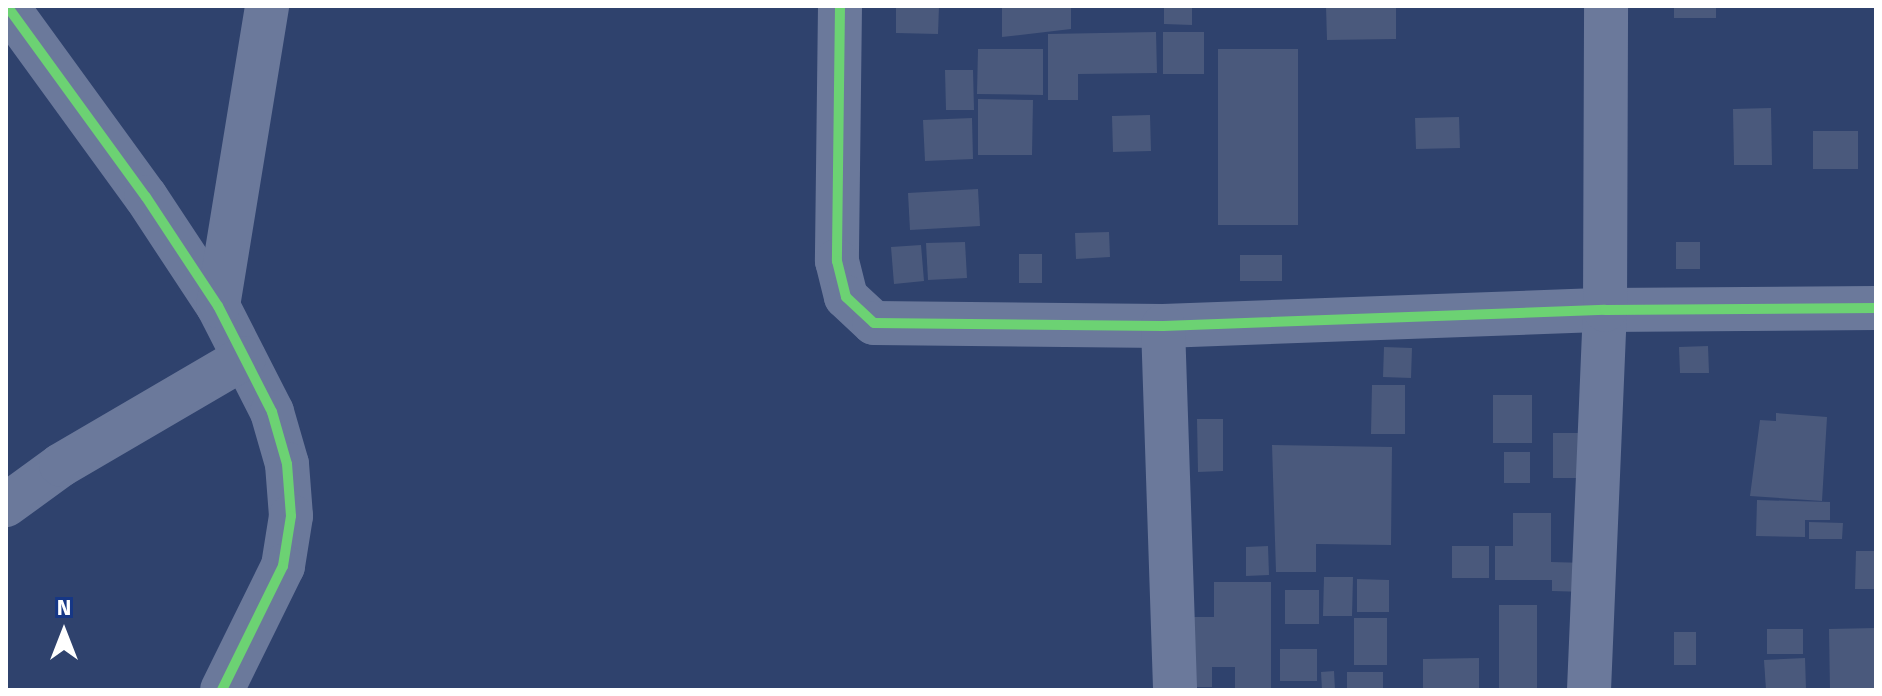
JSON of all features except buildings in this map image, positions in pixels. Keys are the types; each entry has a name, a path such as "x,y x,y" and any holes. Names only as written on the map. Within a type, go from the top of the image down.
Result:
{"street":[{"path":"7,6 218,306 272,412 287,464 291,516 283,566 222,690"},
{"path":"218,306 267,6"},
{"path":"840,6 837,261 846,297 874,323 1163,326 1605,310 1876,308"},
{"path":"1589,690 1605,310 1606,6"},
{"path":"1163,326 1175,690"},
{"path":"6,505 61,465 244,358"}],"cycle path":[{"path":"7,6 146,197 218,306 272,412 287,464 291,516 283,566 222,690"},
{"path":"840,6 837,261 846,297 874,323 1163,326 1605,310 1876,308"}]}
